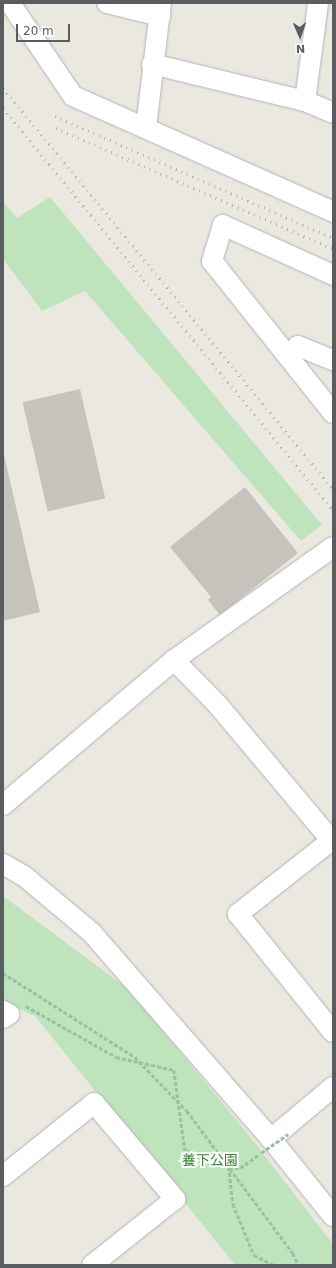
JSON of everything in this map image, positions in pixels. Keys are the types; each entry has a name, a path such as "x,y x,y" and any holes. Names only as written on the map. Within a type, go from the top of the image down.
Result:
{"street":[{"path":"10,3 73,96 333,212"},
{"path":"107,3 161,10 152,64 146,128"},
{"path":"305,101 318,3"},
{"path":"152,64 305,101 333,113"},
{"path":"333,276 223,225 212,261 333,413"},
{"path":"288,356 298,346 333,360"},
{"path":"3,805 174,660 333,547"},
{"path":"174,660 217,704 332,841 238,914 333,1032"},
{"path":"3,864 24,876 92,933 274,1142 333,1216"},
{"path":"3,1011 9,1014 3,1018"},
{"path":"274,1142 333,1087"},
{"path":"3,1176 94,1103 175,1199 92,1265"}],"path":[{"path":"3,973 140,1062 178,1101 293,1253 298,1265"},
{"path":"23,1004 116,1056 174,1070 185,1150 229,1167 240,1168 274,1142"},
{"path":"229,1167 233,1204 254,1255 274,1265"}],"green space":[{"path":"50,197 322,525 301,541 85,291 42,311 3,259 3,202 17,218"},
{"name":"養下公園","path":"3,896 128,989 247,1133 333,1244 333,1265 235,1265 35,1016 3,1002"}],"building":[{"path":"80,389 105,498 48,511 23,402"},
{"path":"3,450 40,612 3,621"},
{"path":"245,487 298,553 220,615 208,600 211,597 170,547"}],"railway":[{"path":"3,88 333,489"},
{"path":"3,108 333,510"},
{"path":"55,116 333,238"},
{"path":"56,128 333,249"}]}
